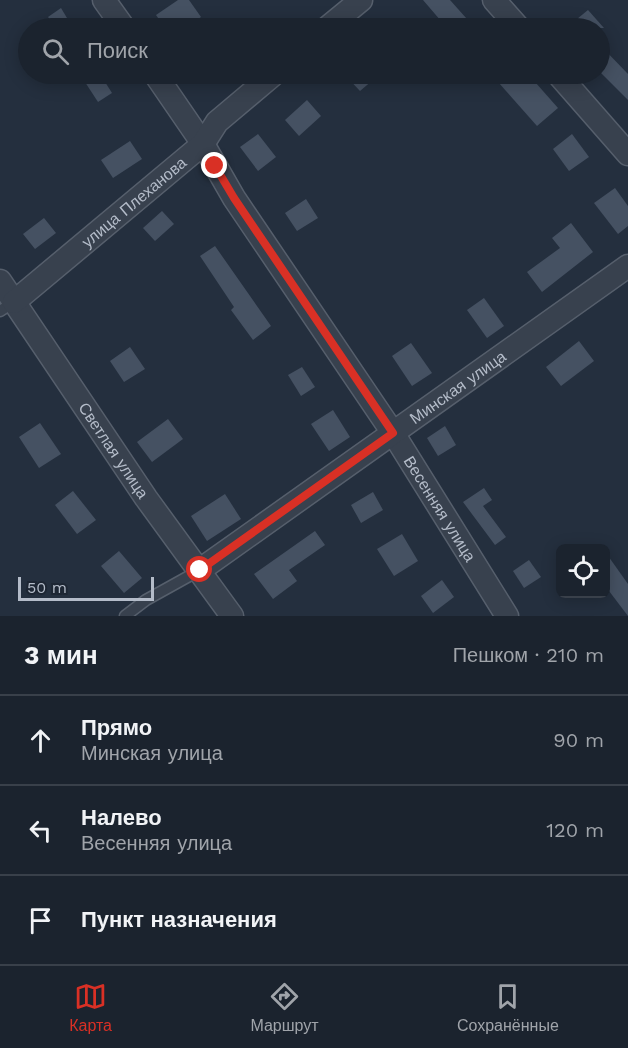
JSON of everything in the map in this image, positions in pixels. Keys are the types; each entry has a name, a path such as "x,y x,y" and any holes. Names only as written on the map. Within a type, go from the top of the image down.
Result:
{"street":[{"path":"104,0 117,18"},
{"path":"339,18 361,0"},
{"path":"494,0 510,18"},
{"name":"Весенняя улица","path":"162,84 203,144 234,198 393,433 507,616"},
{"name":"улица Плеханова","path":"7,307 203,144 217,122 262,84"},
{"path":"567,84 628,154"},
{"name":"Минская улица","path":"200,570 628,266"},
{"name":"Светлая улица","path":"0,281 7,307 232,616"}],"lane":[{"path":"125,616 146,600 200,570"}],"building":[{"path":"178,0 189,0 201,17 158,18 156,15"},
{"path":"423,0 450,0 466,18 438,18"},
{"path":"61,8 67,18 49,18"},
{"path":"588,10 595,18 578,18"},
{"path":"610,55 628,74 628,100 610,82"},
{"path":"86,84 106,84 112,93 98,102"},
{"path":"353,84 368,84 360,91"},
{"path":"500,84 537,84 558,108 537,126"},
{"path":"307,100 321,116 299,136 285,120"},
{"path":"258,134 276,157 258,171 240,147"},
{"path":"572,134 589,157 569,171 553,149"},
{"path":"130,141 142,159 113,178 101,160"},
{"path":"615,188 628,206 628,226 618,234 594,203"},
{"path":"306,199 318,218 297,231 285,213"},
{"path":"162,211 174,224 155,241 143,228"},
{"path":"44,218 56,233 35,249 23,234"},
{"path":"571,223 593,252 542,292 527,272 560,248 552,238"},
{"path":"215,246 271,326 253,340 231,310 234,307 200,256"},
{"path":"484,298 504,326 487,338 467,310"},
{"path":"579,341 594,361 561,386 546,367"},
{"path":"411,343 432,373 412,386 392,356"},
{"path":"130,347 145,369 124,382 110,361"},
{"path":"302,367 315,387 301,396 288,375"},
{"path":"333,410 350,437 329,451 311,424"},
{"path":"168,419 183,439 152,462 137,442"},
{"path":"40,423 61,454 39,468 19,437"},
{"path":"445,426 456,445 438,456 427,438"},
{"path":"484,488 492,500 483,506 506,537 495,545 463,502"},
{"path":"73,491 96,520 77,534 55,505"},
{"path":"373,492 383,510 361,523 351,505"},
{"path":"225,494 241,519 207,541 191,516"},
{"path":"315,531 325,545 289,570 297,581 273,599 254,574"},
{"path":"402,534 418,561 394,576 377,549"},
{"path":"119,551 142,578 124,593 101,566"},
{"path":"610,559 628,584 628,616 610,592"},
{"path":"529,560 541,577 524,588 513,571"},
{"path":"442,580 454,597 433,613 421,596"}],"route":[{"path":"200,570 393,433 234,198 215,166"}]}
